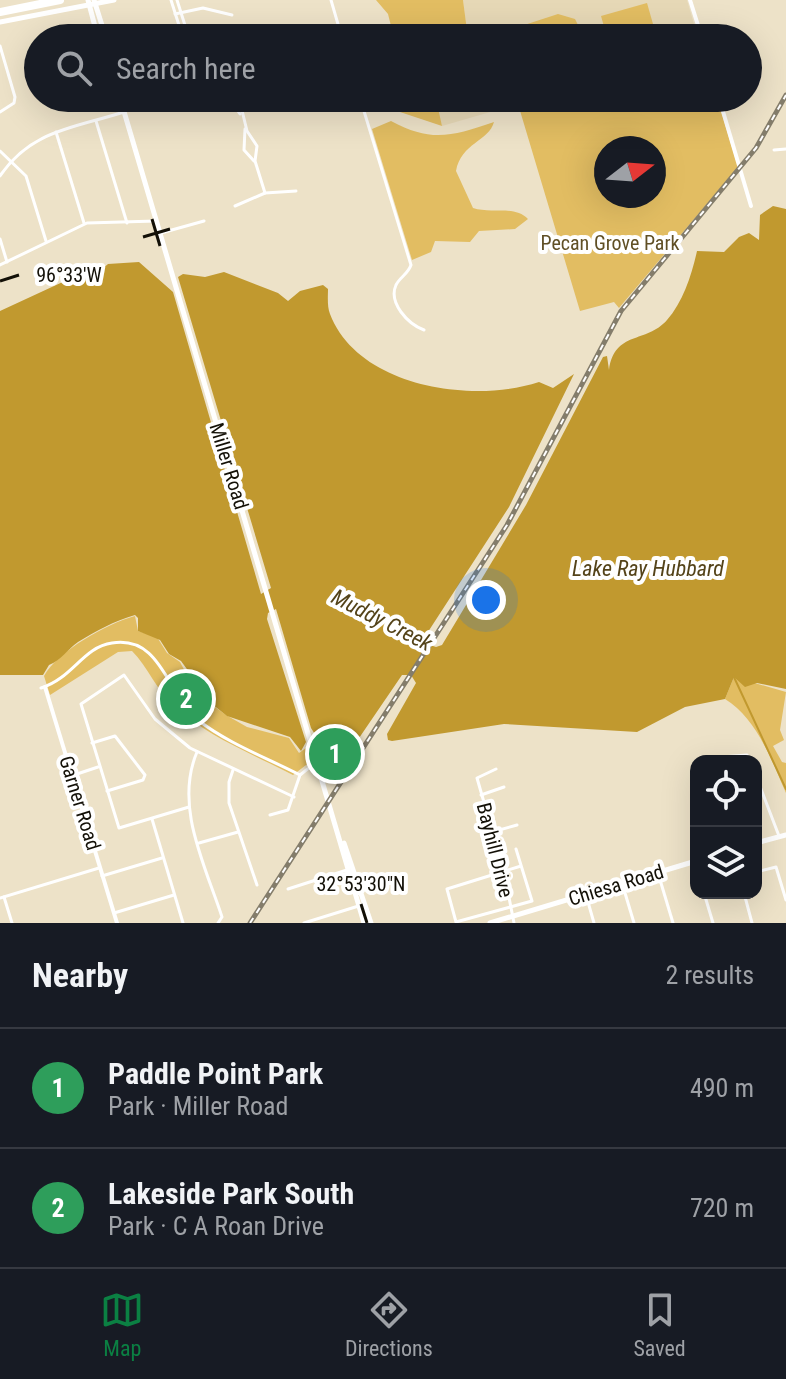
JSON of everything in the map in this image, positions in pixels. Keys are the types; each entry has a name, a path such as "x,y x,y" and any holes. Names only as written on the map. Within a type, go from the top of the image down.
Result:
{"highway":[{"path":"0,12 60,0"}],"main road":[{"path":"70,8 79,0"},
{"path":"0,22 112,0"},
{"path":"92,2 96,24"},
{"path":"92,2 101,24"},
{"name":"Miller Road","path":"124,112 340,834 347,870 371,923"},
{"name":"Miller Road","path":"340,834 354,867 364,923"},
{"path":"762,841 786,835"},
{"name":"Chiesa Road","path":"490,923 513,920 622,883 690,865"}],"street":[{"path":"171,0 178,24"},
{"path":"177,0 185,24"},
{"path":"331,0 338,24"},
{"path":"690,0 698,24"},
{"path":"175,14 217,9 232,15"},
{"path":"0,46 15,101 0,112"},
{"path":"0,176 33,141 124,112"},
{"path":"239,112 257,146 255,161 265,193"},
{"path":"241,112 244,150 255,161"},
{"path":"364,112 411,265 396,285 396,303 405,317 424,330"},
{"path":"723,112 751,206"},
{"path":"96,121 127,223"},
{"path":"56,132 84,223"},
{"path":"774,150 786,149"},
{"path":"0,151 26,176 46,242"},
{"path":"235,206 265,193 296,191"},
{"path":"0,265 84,223 156,221"},
{"path":"160,233 204,221"},
{"path":"0,239 7,262"},
{"path":"43,687 63,679 96,648 115,642 133,644 155,658 180,700 196,719 300,775"},
{"path":"189,807 119,828 81,704 124,675 155,719 197,752 294,797"},
{"name":"Garner Road","path":"43,687 117,923"},
{"path":"92,743 115,736 145,775 143,780 107,791"},
{"path":"197,752 189,771 189,807 220,922"},
{"path":"270,815 288,810 300,775 318,761"},
{"path":"71,776 99,767"},
{"name":"Bayhill Drive","path":"496,769 477,776 504,872 513,920"},
{"path":"233,770 227,793 257,885"},
{"path":"481,795 504,787"},
{"path":"762,792 779,837"},
{"path":"152,819 183,923"},
{"path":"492,832 517,825"},
{"path":"199,844 238,832"},
{"path":"516,849 532,901 458,923 450,907 447,889 521,866"},
{"path":"102,876 162,858"},
{"path":"288,889 354,867"},
{"path":"762,870 774,867 786,900"},
{"path":"12,923 2,898 99,868"},
{"path":"658,873 673,923"},
{"path":"622,883 634,923"},
{"path":"114,913 174,895"},
{"path":"586,895 594,922 588,923"},
{"path":"706,899 713,923"},
{"path":"746,899 752,923"},
{"path":"304,923 362,905"}],"shaded area":[{"path":"463,0 687,0 694,24 466,24"},
{"path":"438,112 490,112 442,126"}],"green space":[{"path":"376,0 463,0 466,24 390,24 388,14"},
{"path":"647,3 653,24 603,24 601,16"},
{"path":"558,14 575,19 578,24 527,24"},
{"path":"400,112 439,112 442,126"},
{"name":"Pecan Grove Park","path":"520,112 721,112 738,167 619,308 614,302 580,311"},
{"path":"391,121 431,135 454,134 494,122 487,134 463,154 456,171 473,208 516,212 528,219 515,229 479,231 470,242 435,241 431,252 412,260 372,129"},
{"path":"135,616 138,631 157,637 167,653 180,662 197,694 247,727 289,738 299,753 310,745 310,762 293,775 201,727 168,700 132,651 118,652 50,695 44,676 60,657 97,632"},
{"path":"734,677 786,692 780,730 784,740 773,746 782,762 786,763 786,793 754,729 746,717 725,699"},
{"path":"338,735 355,741 342,766 327,769 318,739"}],"water":[{"name":"Lake Ray Hubbard","path":"773,206 786,209 786,689 757,683 745,687 734,677 725,699 685,707 637,732 504,724 392,741 388,740 387,734 416,683 411,675 402,675 357,741 338,734 318,739 311,728 276,609 268,613 267,619 306,742 301,751 290,737 227,716 197,692 192,676 181,661 169,654 160,640 138,631 135,615 78,642 49,665 43,675 0,675 0,311 67,280 77,270 88,267 101,270 108,264 139,262 173,292 261,594 271,588 178,277 183,274 205,277 224,272 278,293 288,301 300,291 323,285 328,289 330,314 344,339 365,359 420,384 482,391 539,382 553,388 574,374 509,507 426,635 430,645 436,647 442,645 526,505 603,357 607,356 609,370 612,357 624,343 650,332 667,320 686,287 697,251 724,252 739,237 749,233 759,240 760,215"}],"waterway":[{"path":"733,675 786,789"}],"railway":[{"path":"250,923 507,525 621,311 756,148 786,95"}],"place":[{"name":"Lakeside Park South","path":"186,699"},
{"name":"Paddle Point Park","path":"335,754"}],"water label":[{"name":"Muddy Creek","path":"382,620"}]}
